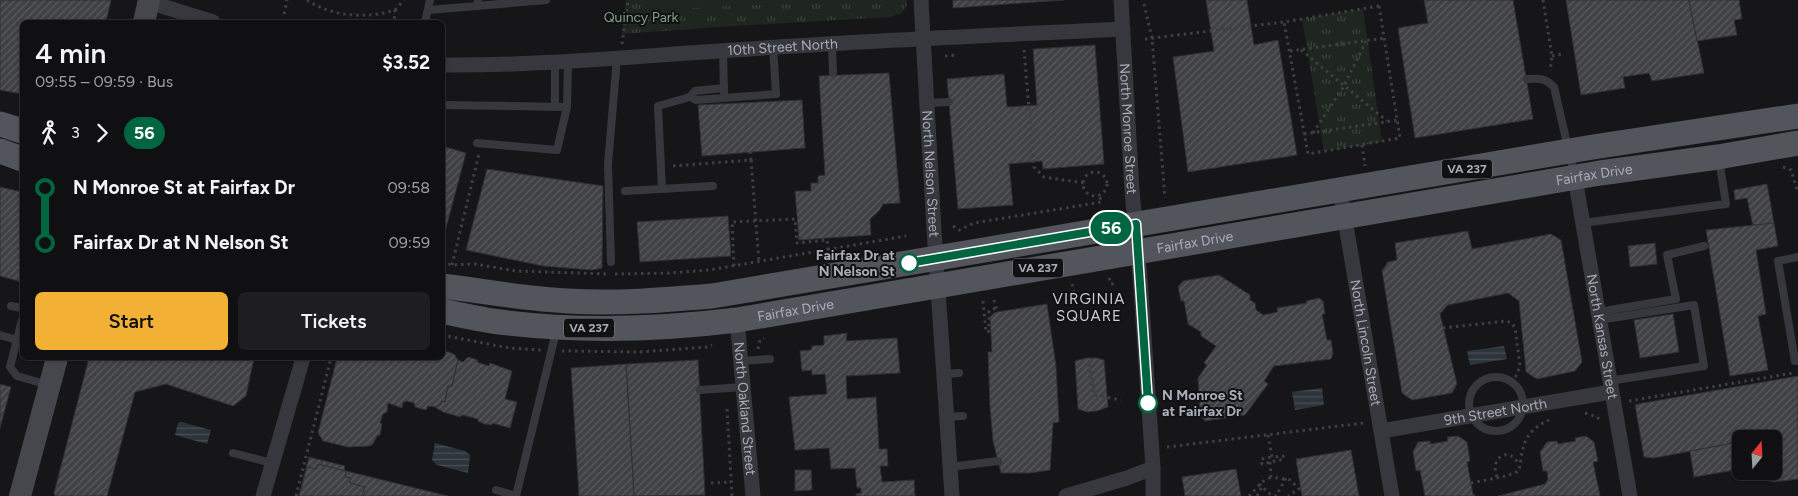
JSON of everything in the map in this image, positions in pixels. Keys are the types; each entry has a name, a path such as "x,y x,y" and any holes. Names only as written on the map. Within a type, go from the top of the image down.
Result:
{"main road":[{"name":"Fairfax Drive","path":"447,276 507,296 568,301 673,299 733,292 1568,151 1798,117"},
{"path":"0,124 20,130"},
{"name":"Fairfax Drive","path":"445,313 491,321 557,327 633,328 737,320 1345,216 1798,144"},
{"path":"0,152 20,158"},
{"path":"733,292 737,320"},
{"path":"20,496 56,360"}],"street":[{"name":"North Nelson Street","path":"921,0 934,230 939,285 952,373 947,417 952,496"},
{"name":"North Monroe Street","path":"1121,0 1153,496"},
{"path":"147,8 204,20"},
{"name":"10th Street North","path":"445,65 561,62 832,43 1123,29"},
{"name":"North Kansas Street","path":"1575,178 1630,496"},
{"name":"North Lincoln Street","path":"1340,190 1392,496"},
{"name":"North Oakland Street","path":"737,320 753,496"},
{"path":"263,496 302,360"},
{"name":"9th Street North","path":"1380,431 1611,392"},
{"path":"1066,496 1127,478 1152,468"}],"lane":[{"path":"426,20 430,0"},
{"path":"428,10 478,3 546,0"},
{"path":"832,43 833,73"},
{"path":"662,189 658,106 690,97 695,91 776,94 773,47"},
{"path":"723,50 724,92"},
{"path":"611,262 608,164 618,58"},
{"path":"555,107 561,62"},
{"path":"479,144 557,150 567,107 561,62"},
{"path":"1527,79 1540,78 1549,81 1554,87 1575,178"},
{"path":"928,103 949,102"},
{"path":"445,105 567,107"},
{"path":"1583,224 1726,204 1718,157"},
{"path":"625,191 713,186"},
{"path":"1598,316 1676,299 1667,255 1704,246"},
{"path":"1798,257 1778,260 1795,361 1798,360"},
{"path":"1598,316 1694,305 1704,366 1611,392"},
{"path":"11,306 20,308"},
{"path":"496,490 516,496 557,327"},
{"path":"20,328 10,367 18,376 50,385"},
{"path":"0,335 17,340"},
{"path":"740,361 770,359"},
{"path":"1472,415 1470,401 1472,394 1482,382 1498,377 1513,383 1522,395 1523,407"},
{"path":"700,390 743,386"},
{"path":"947,417 962,416"},
{"path":"233,453 272,463"},
{"path":"950,468 998,462"}],"path":[{"path":"284,14 287,0"},
{"path":"307,0 328,11 348,14 381,14 395,10 404,0"},
{"path":"618,58 628,0"},
{"path":"1543,0 1552,56 1549,81"},
{"path":"1144,4 1152,38 1165,198"},
{"path":"1144,40 1284,22 1379,6 1400,138 1308,154 1284,22"},
{"path":"394,20 395,10"},
{"path":"1290,51 1384,38"},
{"path":"1313,133 1344,86 1366,41"},
{"path":"1024,50 1034,167 1044,177 1084,183"},
{"path":"1301,50 1387,121"},
{"path":"1552,56 1562,54"},
{"path":"1304,134 1398,120"},
{"path":"447,276 479,144"},
{"path":"1362,145 1365,169"},
{"path":"750,152 759,262"},
{"path":"661,167 751,160"},
{"path":"952,226 960,230 974,224 1102,202 1099,196 1088,193 1085,190 1084,183 1087,176 1094,172 1102,175 1106,181 1107,188 1099,196"},
{"path":"734,266 732,222 794,219 797,243 827,240 828,250"},
{"path":"447,276 475,264 516,271 592,274 669,273 734,266 906,236"},
{"path":"1110,278 1111,284 1116,283"},
{"path":"983,301 986,332 989,332 989,312 997,310 994,300"},
{"path":"1444,328 1506,321 1512,323 1520,366 1513,383"},
{"path":"296,496 330,360"},
{"path":"1089,364 1094,395 1120,400"},
{"path":"1611,392 1798,372"},
{"path":"726,388 732,496"},
{"path":"1579,414 1586,413 1597,416 1600,420"},
{"path":"1471,483 1516,474 1520,470 1523,445 1527,438 1548,420 1554,419"},
{"path":"1164,448 1367,423 1380,431"},
{"path":"1268,435 1272,457"},
{"path":"1497,477 1495,465 1498,459 1504,455 1511,455 1516,458 1520,466"},
{"path":"1283,456 1284,459 1270,462 1262,464 1261,459 1283,456"},
{"path":"1270,462 1272,477"},
{"path":"1249,496 1266,478 1272,477 1286,478 1293,482 1298,489 1288,496"},
{"path":"1260,485 1270,494 1276,496 1286,478"},
{"path":"711,483 731,482"},
{"path":"1257,496 1260,485"}],"green space":[{"name":"Quincy Park","path":"626,0 907,0 907,5 902,13 890,17 622,34"},
{"path":"648,0 854,0 651,10"},
{"path":"1363,9 1382,142 1324,151 1302,19"}],"shaded area":[{"path":"1504,346 1507,359 1470,365 1467,351"},
{"path":"1322,388 1324,405 1295,410 1292,392"},
{"path":"181,422 211,430 207,444 175,435 178,423"},
{"path":"435,443 465,451 470,455 468,473 437,465 432,460"}],"building":[{"path":"0,0 111,0 106,20 20,20 20,94 0,90"},
{"path":"953,0 1064,0 953,8"},
{"path":"1206,0 1247,0 1254,45 1278,40 1297,155 1188,172 1173,57 1214,51"},
{"path":"1424,0 1513,0 1533,119 1415,138 1398,28 1428,23"},
{"path":"1566,0 1689,0 1704,73 1652,81 1649,73 1623,77 1625,88 1581,95"},
{"path":"1689,0 1739,0 1742,19 1734,20 1737,35 1697,41"},
{"path":"1095,45 1104,164 1043,169 1042,161 1009,164 1013,205 958,209 947,79 1004,74 1007,107 1037,105 1033,49"},
{"path":"889,73 900,203 883,204 879,211 870,219 871,235 799,240 795,191 811,191 811,183 818,183 818,176 825,175 819,76"},
{"path":"802,100 805,148 702,156 698,105"},
{"path":"445,147 466,153 445,232"},
{"path":"487,169 603,186 602,268 592,270 543,266 466,250"},
{"path":"1767,184 1774,223 1753,226 1747,198 1735,200 1734,190"},
{"path":"0,187 20,192 20,281 0,276"},
{"path":"728,216 731,256 640,262 637,222"},
{"path":"1774,223 1778,246 1756,250 1766,314 1758,316 1768,370 1730,376 1706,230"},
{"path":"1468,231 1472,249 1551,234 1561,240 1582,362 1575,371 1537,379 1526,372 1519,301 1508,293 1448,305 1440,314 1457,384 1452,393 1412,400 1402,393 1382,271 1388,262 1397,260 1395,243"},
{"path":"1655,243 1657,264 1630,267 1628,246"},
{"path":"1219,275 1250,295 1250,300 1255,303 1256,310 1263,315 1278,312 1277,308 1307,303 1306,301 1319,298 1323,301 1325,314 1322,314 1327,340 1331,340 1333,353 1331,359 1274,366 1264,381 1268,384 1245,415 1205,421 1200,415 1198,378 1207,365 1204,363 1216,346 1201,336 1201,332 1188,324 1184,301 1181,301 1178,287 1183,281"},
{"path":"1047,304 1056,366 1059,422 1053,423 1050,470 1030,473 1001,473 993,441 990,407 988,352 992,352 990,317 997,312"},
{"path":"1673,314 1679,352 1640,358 1634,320"},
{"path":"847,333 846,341 897,338 900,373 846,376 847,399 876,397 879,449 887,449 888,466 880,466 882,482 914,480 915,496 856,496 856,494 861,493 861,488 857,488 855,468 831,469 829,448 795,450 789,397 827,394 825,374 812,375 812,370 802,371 800,351 811,350 812,346 824,345 824,336"},
{"path":"445,351 454,354 458,360 452,386 448,386 445,402 442,401 441,404 435,407 428,406 426,410 415,407 414,403 406,401 403,403 402,408 388,403 387,412 383,414 380,423 382,424 380,435 377,436 373,444 369,446 348,447 323,441 318,433 336,360 445,360"},
{"path":"468,357 489,366 490,363 512,371 505,399 517,402 510,428 492,423 492,425 484,424 478,421 478,419 462,415 460,417 443,412 435,407 441,404 442,401 445,402 448,386 452,386 458,360 463,362"},
{"path":"1086,358 1104,360 1108,407 1097,411 1087,412 1078,409 1075,361"},
{"path":"88,360 254,360 246,396 233,406 166,384 135,392 107,496 55,496 54,493"},
{"path":"698,360 705,495 634,496 626,364"},
{"path":"626,364 634,496 579,496 571,368"},
{"path":"1798,376 1798,479 1774,482 1765,480 1782,480 1782,430 1732,430 1732,443 1654,458 1644,457 1635,405"},
{"path":"0,384 11,387 0,428"},
{"path":"1458,436 1467,442 1470,461 1467,462 1473,494 1476,496 1425,496 1420,470 1416,471 1413,452 1418,442 1430,441 1430,444 1448,441 1447,437"},
{"path":"1586,436 1594,442 1598,461 1593,462 1600,496 1498,496 1545,484 1548,479 1547,471 1543,471 1540,452 1547,442 1557,441 1558,444 1576,441 1575,438"},
{"path":"1732,443 1732,471 1694,477 1690,451"},
{"path":"1351,450 1359,496 1302,496 1296,459"},
{"path":"309,457 345,466 344,471 448,496 299,496"},
{"path":"318,464 346,471 345,477 351,478 350,483 365,487 362,496 299,496 307,467 316,469"},
{"path":"1236,469 1241,496 1185,496 1182,477"},
{"path":"795,470 811,470 812,490 795,491"}],"bus line":[{"name":"56","path":"909,263 1136,224 1148,403"}],"place":[{"name":"Fairfax Dr at N Nelson St","path":"909,263"},
{"name":"N Monroe St at Fairfax Dr","path":"1148,403"}],"district":[{"name":"VIRGINIA SQUARE","path":"1089,308"}]}
